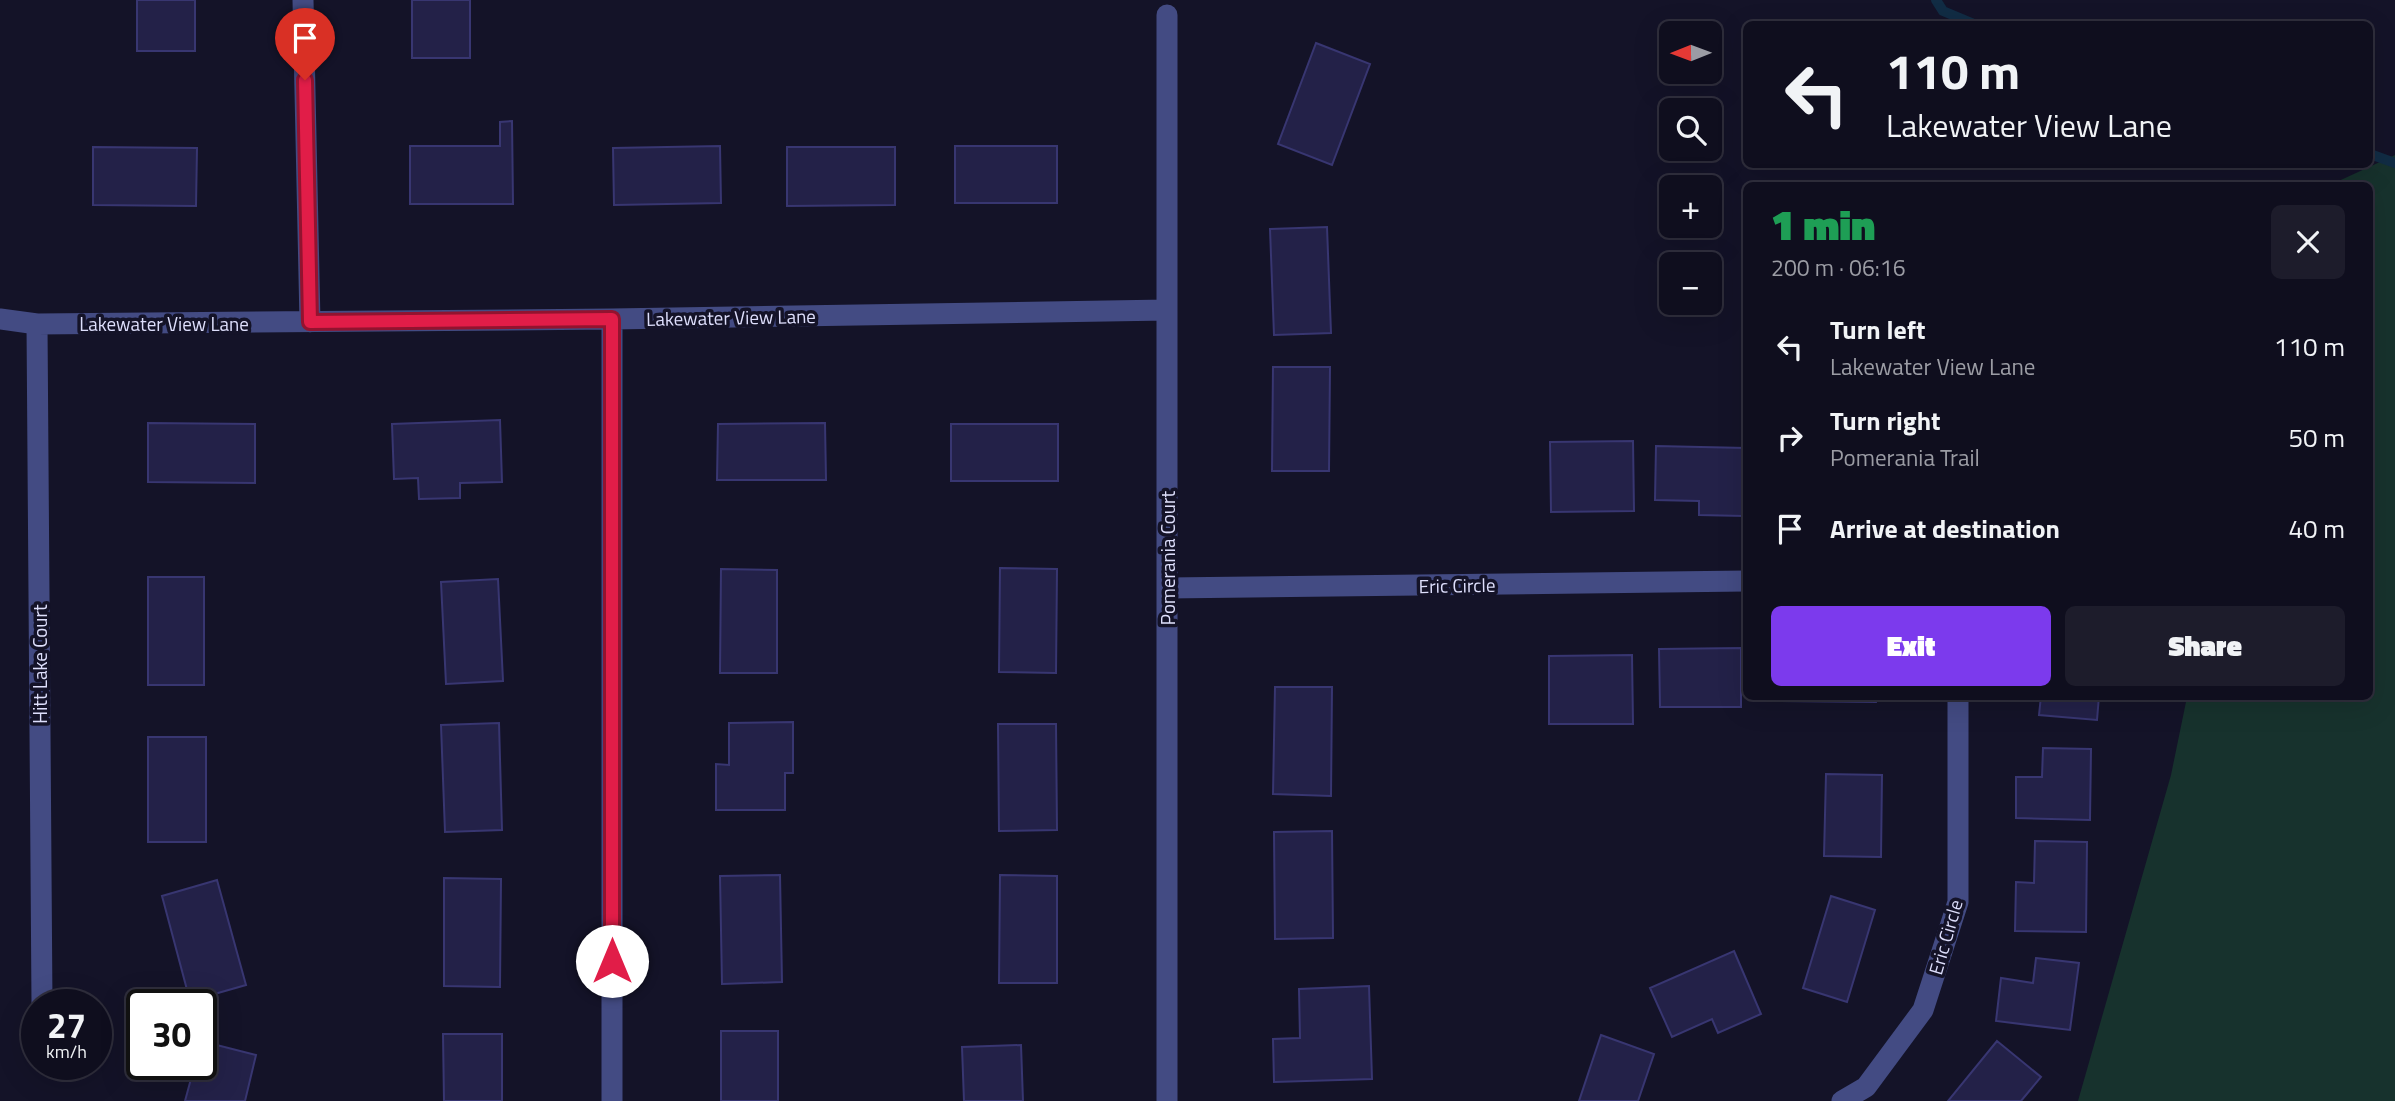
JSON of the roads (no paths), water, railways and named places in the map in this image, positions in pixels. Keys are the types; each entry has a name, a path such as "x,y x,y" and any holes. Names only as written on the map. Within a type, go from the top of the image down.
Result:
{"street":[{"path":"303,0 310,322"},
{"name":"Pomerania Court","path":"1167,15 1167,1101"},
{"name":"Lakewater View Lane","path":"0,319 37,324 310,322 1167,310"},
{"path":"612,319 612,1101"},
{"name":"Hitt Lake Court","path":"37,324 42,989"},
{"name":"Eric Circle","path":"1167,588 1743,581"},
{"name":"Eric Circle","path":"1842,1101 1866,1087 1923,1010 1958,902 1958,700"}],"waterway":[{"path":"1936,0 1943,11 1967,21"},
{"path":"2373,155 2395,163"}]}
